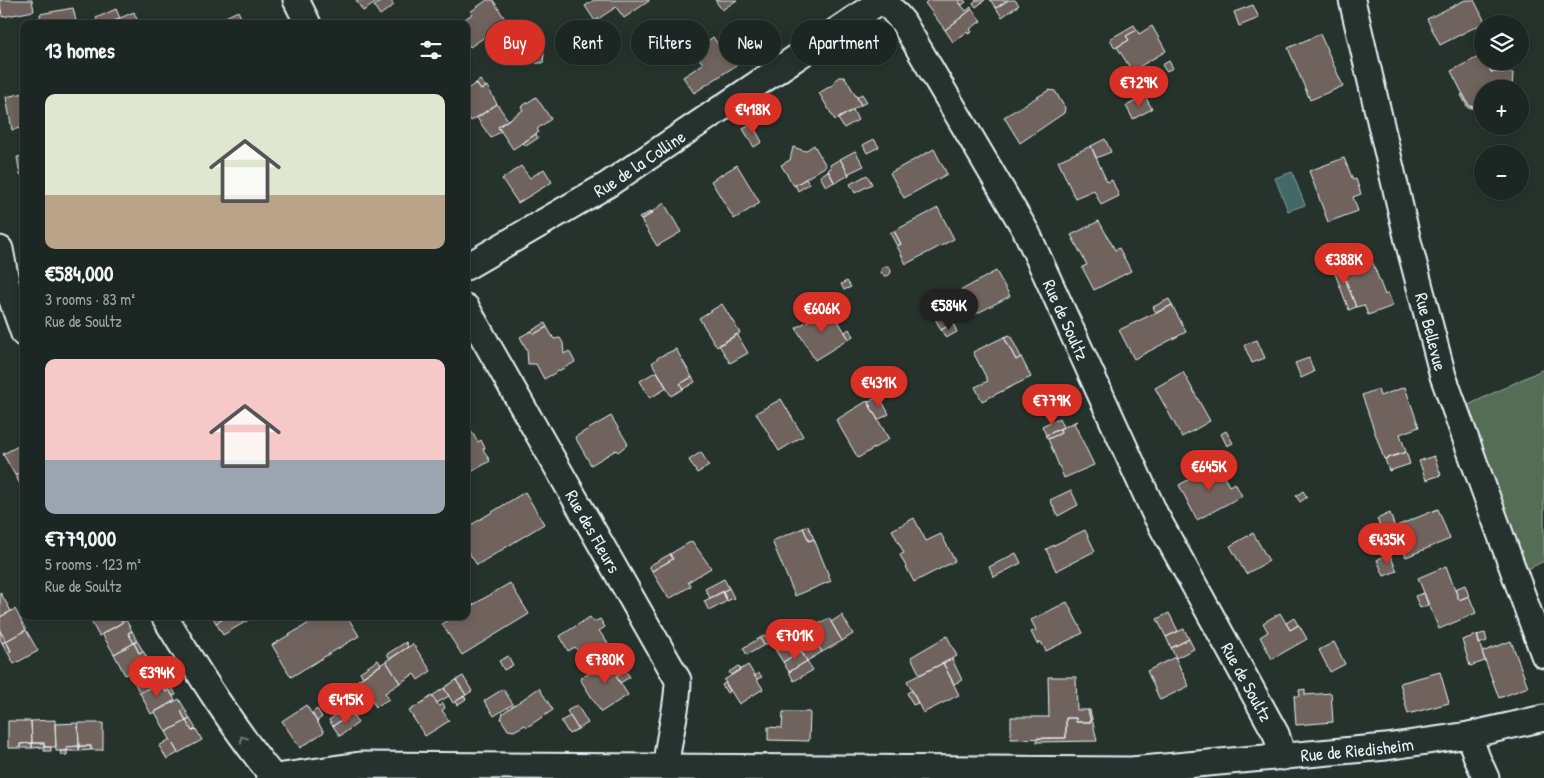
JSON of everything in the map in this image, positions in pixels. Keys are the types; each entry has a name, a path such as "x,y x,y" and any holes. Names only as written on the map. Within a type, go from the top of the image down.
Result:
{"street":[{"path":"296,0 306,20"},
{"name":"Rue de la Colline","path":"470,265 606,185 883,0"},
{"name":"Rue de Soultz","path":"883,0 903,22 1027,232 1155,514 1276,734 1283,757"},
{"name":"Rue Bellevue","path":"1352,0 1408,240 1443,376 1544,655"},
{"path":"0,249 20,321"},
{"name":"Rue des Fleurs","path":"470,313 678,680 678,702 668,742 666,766"},
{"path":"166,620 213,697 273,778"},
{"name":"Rue de Riedisheim","path":"269,778 360,765 1131,770 1386,747 1469,734 1544,718"},
{"path":"1469,734 1486,778"}],"green space":[{"path":"1544,369 1544,561 1522,572 1464,407"}],"water":[{"path":"1292,172 1305,205 1288,211 1275,178"}],"building":[{"path":"0,0 32,0 34,11 2,17"},
{"path":"356,0 380,0 363,11"},
{"path":"384,0 390,0 394,5 380,15 374,6"},
{"path":"487,0 493,0 506,20 485,20 485,37 470,47 470,20 464,20 472,14 470,12"},
{"path":"594,0 649,0 624,18 616,7 594,20 585,6"},
{"path":"715,0 737,0 722,10"},
{"path":"929,0 960,0 958,1 966,11 971,7 972,9 945,30 925,3"},
{"path":"976,0 985,0 976,7 973,3"},
{"path":"990,0 1008,0 996,8"},
{"path":"1008,0 1015,0 1019,5 1002,17 996,8"},
{"path":"1465,0 1474,0 1482,15 1474,15 1474,28 1440,45 1427,19"},
{"path":"958,1 966,2 962,5"},
{"path":"1253,5 1259,18 1239,26 1234,12"},
{"path":"73,8 76,20 41,20 40,14"},
{"path":"116,9 120,18 116,20 97,20 96,18"},
{"path":"972,9 981,21 970,29 972,32 968,34 967,32 953,42 945,30"},
{"path":"238,11 242,20 219,20"},
{"path":"134,12 137,20 116,20"},
{"path":"1134,25 1137,30 1126,36 1129,40 1115,48 1110,39"},
{"path":"1152,26 1166,51 1132,71 1117,47 1129,40 1126,36 1137,30 1139,34"},
{"path":"1320,34 1343,86 1310,100 1288,48"},
{"path":"713,37 719,46 719,65 737,65 694,93 683,77 701,65 709,65 709,40"},
{"path":"1474,59 1474,70 1513,73 1513,80 1474,80 1474,106 1469,106 1451,71"},
{"path":"1169,61 1173,68 1166,71 1162,65"},
{"path":"839,77 845,77 861,105 835,120 819,93 834,84 835,80"},
{"path":"480,80 486,87 481,90 476,83"},
{"path":"476,83 481,90 487,86 497,104 471,121 470,120 470,87"},
{"path":"1049,90 1055,91 1065,108 1064,113 1020,143 1004,117"},
{"path":"20,94 20,128 12,130 6,97"},
{"path":"862,94 867,102 861,105 857,97"},
{"path":"1463,94 1469,106 1474,108 1468,108 1461,95"},
{"path":"1145,96 1152,109 1133,119 1126,106"},
{"path":"536,97 551,119 537,129 539,132 513,149 498,127 523,110 521,107"},
{"path":"497,104 508,120 498,127 501,131 491,138 477,118"},
{"path":"853,110 858,120 844,128 838,119"},
{"path":"752,124 762,142 754,147 743,129"},
{"path":"536,134 538,138 526,146 523,143"},
{"path":"874,139 879,147 867,153 863,145"},
{"path":"1105,139 1111,152 1096,158 1091,146"},
{"path":"814,145 826,166 794,186 781,165 790,160 793,147 805,151"},
{"path":"1091,146 1107,182 1112,180 1119,196 1101,205 1094,190 1075,198 1058,161"},
{"path":"934,149 947,174 904,198 890,173"},
{"path":"855,151 864,166 849,173 849,175 840,159"},
{"path":"17,157 20,157 20,175"},
{"path":"1344,158 1353,180 1356,179 1361,194 1353,197 1358,211 1328,222 1309,171"},
{"path":"840,159 849,175 835,183 828,170 831,168 830,165"},
{"path":"737,165 760,203 734,219 711,181"},
{"path":"521,166 530,178 544,169 552,182 518,203 502,179"},
{"path":"828,171 834,182 826,187 820,176"},
{"path":"867,175 872,184 855,193 850,184"},
{"path":"806,179 809,184 798,191 795,185"},
{"path":"664,203 681,232 657,246 641,220"},
{"path":"938,208 954,239 906,264 897,246 901,244 894,231"},
{"path":"651,211 653,213 641,220 639,218"},
{"path":"1099,221 1115,250 1119,248 1131,271 1094,290 1082,267 1087,265 1071,235"},
{"path":"894,231 901,244 897,246 890,233"},
{"path":"1367,248 1385,295 1388,293 1393,306 1368,315 1364,305 1356,307 1338,260"},
{"path":"1338,260 1356,307 1349,310 1331,263"},
{"path":"884,266 888,266 891,271 890,275 884,276 881,273 881,269"},
{"path":"996,271 1010,296 972,316 958,292"},
{"path":"847,281 851,287 844,290 841,284"},
{"path":"1169,299 1172,305 1157,313 1155,311 1153,307"},
{"path":"722,304 740,333 717,347 699,318"},
{"path":"942,305 953,323 941,330 931,311"},
{"path":"1172,305 1186,332 1134,359 1119,330"},
{"path":"830,308 849,339 815,360 796,328"},
{"path":"545,323 547,327 534,334 531,331"},
{"path":"953,323 957,332 946,338 941,330"},
{"path":"547,327 554,339 560,338 563,343 564,354 569,351 575,362 544,379 536,364 528,364 527,350 520,337 531,331 534,334"},
{"path":"849,329 853,336 849,339 845,332"},
{"path":"737,334 748,353 730,363 719,345"},
{"path":"1010,335 1021,357 1016,360 1004,337"},
{"path":"1004,337 1016,360 1021,357 1031,377 982,401 975,387 988,381 973,352"},
{"path":"1257,340 1265,358 1252,363 1244,345"},
{"path":"676,349 692,377 680,384 683,389 671,396 652,363 659,357"},
{"path":"1309,358 1314,372 1301,378 1295,363"},
{"path":"657,371 667,388 650,398 640,381"},
{"path":"1183,372 1210,421 1182,437 1155,388"},
{"path":"692,377 695,382 683,389 680,384"},
{"path":"1405,387 1419,427 1400,434 1406,452 1384,459 1362,395 1378,389 1380,396"},
{"path":"879,396 889,414 878,420 868,402"},
{"path":"781,399 803,436 779,451 756,413"},
{"path":"867,401 889,439 858,458 836,420"},
{"path":"611,416 628,444 618,452 616,450 591,465 575,437"},
{"path":"1059,418 1063,427 1046,435 1042,426"},
{"path":"1077,421 1074,423 1094,465 1064,478 1048,439 1061,433 1060,429"},
{"path":"470,429 478,442 481,440 485,448 483,449 490,461 470,473"},
{"path":"1060,429 1061,433 1048,439 1045,436"},
{"path":"1226,431 1233,443 1227,446 1221,434"},
{"path":"20,445 20,472 15,475 3,454"},
{"path":"701,452 709,466 697,473 689,460"},
{"path":"1406,452 1410,464 1389,471 1385,459"},
{"path":"1434,456 1441,475 1426,480 1419,461"},
{"path":"1217,464 1229,486 1235,483 1242,496 1197,520 1179,485"},
{"path":"20,472 20,484 15,475"},
{"path":"1071,490 1078,505 1058,516 1050,500"},
{"path":"1303,491 1307,497 1300,502 1296,496"},
{"path":"525,492 544,524 477,565 470,554 470,526"},
{"path":"1438,509 1450,539 1406,557 1394,527"},
{"path":"1390,513 1398,537 1387,542 1377,519"},
{"path":"914,518 926,541 941,534 955,561 914,582 900,555 904,553 892,530"},
{"path":"808,526 814,539 809,541 803,528"},
{"path":"803,528 809,541 814,539 831,581 795,596 772,541"},
{"path":"1085,530 1095,551 1056,571 1046,549"},
{"path":"1253,533 1269,561 1246,574 1230,546"},
{"path":"692,541 711,568 688,582 691,586 669,599 652,571 673,559 670,554"},
{"path":"1016,553 1021,563 994,577 989,567"},
{"path":"1389,553 1397,571 1384,576 1377,560"},
{"path":"670,554 673,559 652,571 649,566"},
{"path":"1446,566 1459,600 1469,596 1476,613 1439,629 1418,578"},
{"path":"724,579 729,588 710,598 705,589"},
{"path":"510,583 529,614 462,655 442,624 448,620 470,620 470,607"},
{"path":"1465,585 1469,596 1459,600 1455,589"},
{"path":"729,588 734,598 727,601 723,592"},
{"path":"0,592 11,611 0,617"},
{"path":"723,592 727,601 709,611 704,601"},
{"path":"1424,593 1428,605 1420,608 1415,596"},
{"path":"1067,602 1083,633 1046,651 1041,642 1037,644 1031,632 1036,630 1031,620"},
{"path":"15,609 26,630 6,641 0,631 0,617"},
{"path":"1169,613 1178,631 1166,637 1157,619"},
{"path":"1280,613 1290,630 1299,625 1307,639 1272,659 1260,637 1268,632 1263,623"},
{"path":"842,615 853,634 842,641 831,622"},
{"path":"590,617 594,622 600,619 605,627 599,631 608,643 583,658 575,647 568,651 560,636"},
{"path":"829,618 842,641 822,652 809,630"},
{"path":"1294,618 1298,625 1290,630 1286,623"},
{"path":"90,620 121,620 122,623 99,636"},
{"path":"126,620 132,631 128,633 134,643 114,654 102,634"},
{"path":"221,620 249,620 223,635 216,623"},
{"path":"314,620 349,620 359,636 291,677 272,645"},
{"path":"804,620 822,652 807,661 789,629"},
{"path":"785,624 789,630 778,636 784,646 776,651 767,635"},
{"path":"1184,629 1189,639 1171,648 1166,637"},
{"path":"26,630 38,651 14,664 8,653 11,651 6,641"},
{"path":"789,630 801,651 783,662 776,651 784,646 778,636"},
{"path":"0,631 6,641 2,643 0,639"},
{"path":"132,631 137,641 134,643 128,633"},
{"path":"1485,633 1487,641 1479,644 1477,635"},
{"path":"766,635 770,642 764,645 760,638"},
{"path":"1477,635 1485,661 1470,666 1462,640"},
{"path":"947,636 957,656 920,675 911,657"},
{"path":"760,638 764,645 747,655 743,648"},
{"path":"1189,639 1194,649 1176,658 1171,648"},
{"path":"6,641 11,651 8,653 2,643"},
{"path":"137,641 143,651 139,653 134,643"},
{"path":"1511,641 1528,687 1499,698 1482,652"},
{"path":"406,642 408,647 390,659 387,654"},
{"path":"1334,642 1345,664 1330,672 1319,650"},
{"path":"134,643 139,653 143,651 149,661 125,675 114,654"},
{"path":"413,644 431,671 418,680 414,674 400,683 386,661"},
{"path":"801,651 807,661 789,672 783,662"},
{"path":"508,656 513,665 504,670 499,661"},
{"path":"1175,657 1189,686 1160,700 1147,671"},
{"path":"618,659 625,670 616,676 628,695 601,712 580,679 607,662 609,664"},
{"path":"952,659 962,680 954,684 943,663"},
{"path":"152,660 158,670 154,672 160,682 140,693 129,673"},
{"path":"378,660 381,665 363,677 360,672"},
{"path":"386,661 400,683 385,693 389,699 376,707 358,680"},
{"path":"807,661 813,670 794,681 789,672"},
{"path":"943,663 959,695 923,713 907,681"},
{"path":"748,665 763,689 739,704 724,680"},
{"path":"738,666 741,669 731,675 729,672"},
{"path":"158,670 164,680 160,682 154,672"},
{"path":"625,670 630,677 620,683 616,676"},
{"path":"1440,672 1449,703 1408,714 1400,683"},
{"path":"759,673 762,677 757,679 754,676"},
{"path":"463,676 472,691 466,695 456,680"},
{"path":"1048,677 1076,677 1077,710 1088,710 1091,722 1076,722 1076,718 1066,718 1066,738 1011,739 1011,717 1049,717"},
{"path":"164,680 169,690 166,692 160,682"},
{"path":"456,680 466,695 453,703 444,688"},
{"path":"160,682 166,692 169,690 175,700 151,714 140,693"},
{"path":"725,683 730,691 727,693 722,685"},
{"path":"444,688 449,696 437,703 432,696"},
{"path":"539,688 553,710 527,727 525,725 514,731 508,730 501,719 503,713"},
{"path":"173,689 176,695 173,696 170,691"},
{"path":"503,689 513,704 494,716 484,701"},
{"path":"1305,689 1305,695 1331,693 1333,722 1296,725 1294,696 1300,696 1299,690"},
{"path":"912,690 918,703 913,705 907,693"},
{"path":"432,696 439,706 443,703 445,708 442,710 449,721 425,736 409,711"},
{"path":"464,696 466,699 457,705 455,702"},
{"path":"179,699 185,709 181,711 186,721 166,732 155,712"},
{"path":"355,702 359,708 333,726 329,720"},
{"path":"306,705 324,732 300,748 282,721"},
{"path":"577,705 588,723 578,729 567,711"},
{"path":"185,709 190,719 186,721 181,711"},
{"path":"317,709 322,717 317,721 312,713"},
{"path":"358,709 361,712 354,717 352,713"},
{"path":"1088,710 1090,710 1097,741 1037,742 1037,738 1066,738 1066,718 1076,718 1076,722 1091,722"},
{"path":"783,712 810,712 809,741 768,740 768,727 782,728"},
{"path":"352,713 358,723 340,736 333,726"},
{"path":"570,716 578,729 569,734 561,721"},
{"path":"190,719 196,729 192,731 186,721"},
{"path":"55,720 56,747 44,747 44,743 32,743 31,721"},
{"path":"8,721 31,721 32,743 20,744 20,748 8,748"},
{"path":"186,721 192,731 196,729 202,740 178,753 166,732"},
{"path":"78,723 103,723 103,750 91,750 91,746 79,746"},
{"path":"78,723 79,746 67,747 67,751 56,751 55,724"},
{"path":"170,739 178,753 167,759 159,746"},
{"path":"32,743 32,748 20,748 20,744"},
{"path":"32,743 44,743 44,747 32,748"},
{"path":"79,746 79,751 67,751 67,747"},
{"path":"79,746 91,746 91,750 79,751"},
{"path":"44,747 51,747 51,751 44,751"},
{"path":"60,751 67,751 67,755 61,755"}]}
